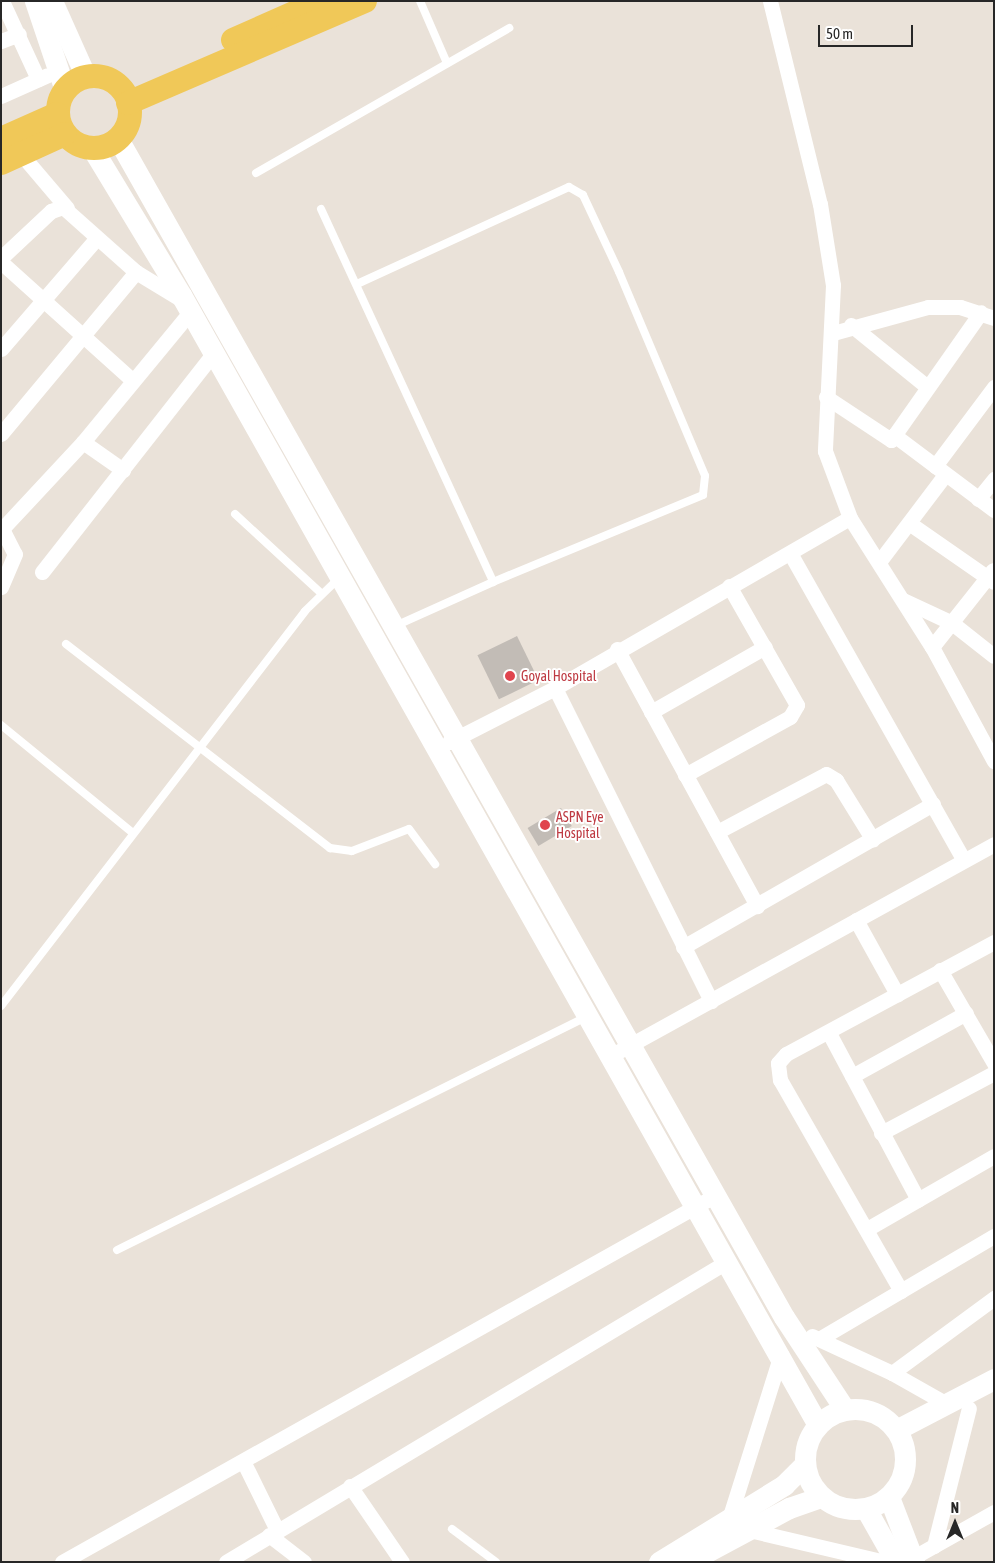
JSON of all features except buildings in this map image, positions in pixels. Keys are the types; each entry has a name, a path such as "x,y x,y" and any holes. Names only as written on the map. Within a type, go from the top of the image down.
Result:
{"main road":[{"path":"35,1 63,80 61,124"},
{"path":"52,1 86,77"},
{"path":"125,96 321,1"},
{"path":"125,96 365,1"},
{"path":"63,80 99,77 125,96 130,116 118,139 92,148"},
{"path":"1,139 61,124"},
{"path":"61,124 92,148 214,353 258,431 348,569 391,628 457,738 789,1324 844,1410"},
{"path":"11,158 61,124"},
{"path":"118,139 276,420 437,749 612,1055 694,1207 728,1261 818,1425"},
{"path":"258,431 276,420"},
{"path":"765,1327 789,1324"},
{"path":"899,1436 947,1404 994,1379"},
{"path":"899,1436 969,1408 994,1394"},
{"path":"659,1562 784,1484 804,1465 809,1437 818,1425 844,1410 874,1412 899,1436 905,1466 889,1497 866,1509 842,1508 821,1497 804,1465"},
{"path":"688,1562 749,1530 821,1497"},
{"path":"889,1497 907,1561"},
{"path":"866,1509 907,1561"}],"street":[{"path":"2,1 38,78"},
{"path":"770,1 820,204 833,285 833,333 826,397 826,450 850,518 932,647 994,761"},
{"path":"1,41 19,34"},
{"path":"1,96 38,78 63,80"},
{"path":"1,587 15,554 2,528 83,442 187,307 136,272 96,238 67,208 11,158"},
{"path":"1,258 51,211 67,208"},
{"path":"1,350 96,238"},
{"path":"1,262 132,380"},
{"path":"1,434 136,272"},
{"path":"833,333 851,326 928,307 988,315"},
{"path":"826,397 885,440 894,435 926,386 988,315"},
{"path":"851,326 926,386"},
{"path":"42,572 214,353"},
{"path":"879,562 909,523 939,471 994,387"},
{"path":"894,435 939,471 994,510"},
{"path":"83,442 123,470"},
{"path":"978,499 994,479"},
{"path":"437,749 555,688 617,650 850,518"},
{"path":"909,523 992,576 932,647"},
{"path":"790,553 964,860"},
{"path":"685,775 796,710 796,698 729,586"},
{"path":"903,600 952,623 994,656"},
{"path":"650,712 765,647"},
{"path":"617,650 757,906"},
{"path":"555,688 682,947 711,1001"},
{"path":"717,832 826,774 836,780 873,840"},
{"path":"682,947 873,840 933,804"},
{"path":"612,1055 994,844"},
{"path":"856,920 897,994"},
{"path":"901,1291 776,1070 786,1054 829,1033 940,970 994,942"},
{"path":"940,970 994,1063"},
{"path":"852,1076 966,1013"},
{"path":"829,1033 918,1200"},
{"path":"881,1133 994,1073"},
{"path":"867,1229 994,1156"},
{"path":"62,1562 244,1463 716,1195"},
{"path":"819,1338 993,1238"},
{"path":"226,1562 728,1261"},
{"path":"892,1373 994,1298"},
{"path":"789,1324 892,1373 947,1404"},
{"path":"729,1519 780,1354"},
{"path":"934,1546 969,1408"},
{"path":"244,1463 273,1533 304,1562"},
{"path":"350,1486 402,1562"},
{"path":"907,1561 994,1512"},
{"path":"749,1530 885,1562"}],"lane":[{"path":"420,1 448,63"},
{"path":"256,173 509,28"},
{"path":"357,284 569,187 583,195 619,272 705,476 702,495 493,582 391,628"},
{"path":"321,210 357,284 493,582"},
{"path":"235,514 322,594"},
{"path":"1,1006 200,746 322,594 348,569"},
{"path":"66,644 330,848 352,851 409,829 435,864"},
{"path":"1,725 133,833"},
{"path":"117,1250 589,1016"},
{"path":"452,1528 496,1562"}],"place":[{"name":"Goyal Hospital","path":"510,676"},
{"name":"ASPN Eye Hospital","path":"545,825"}]}
